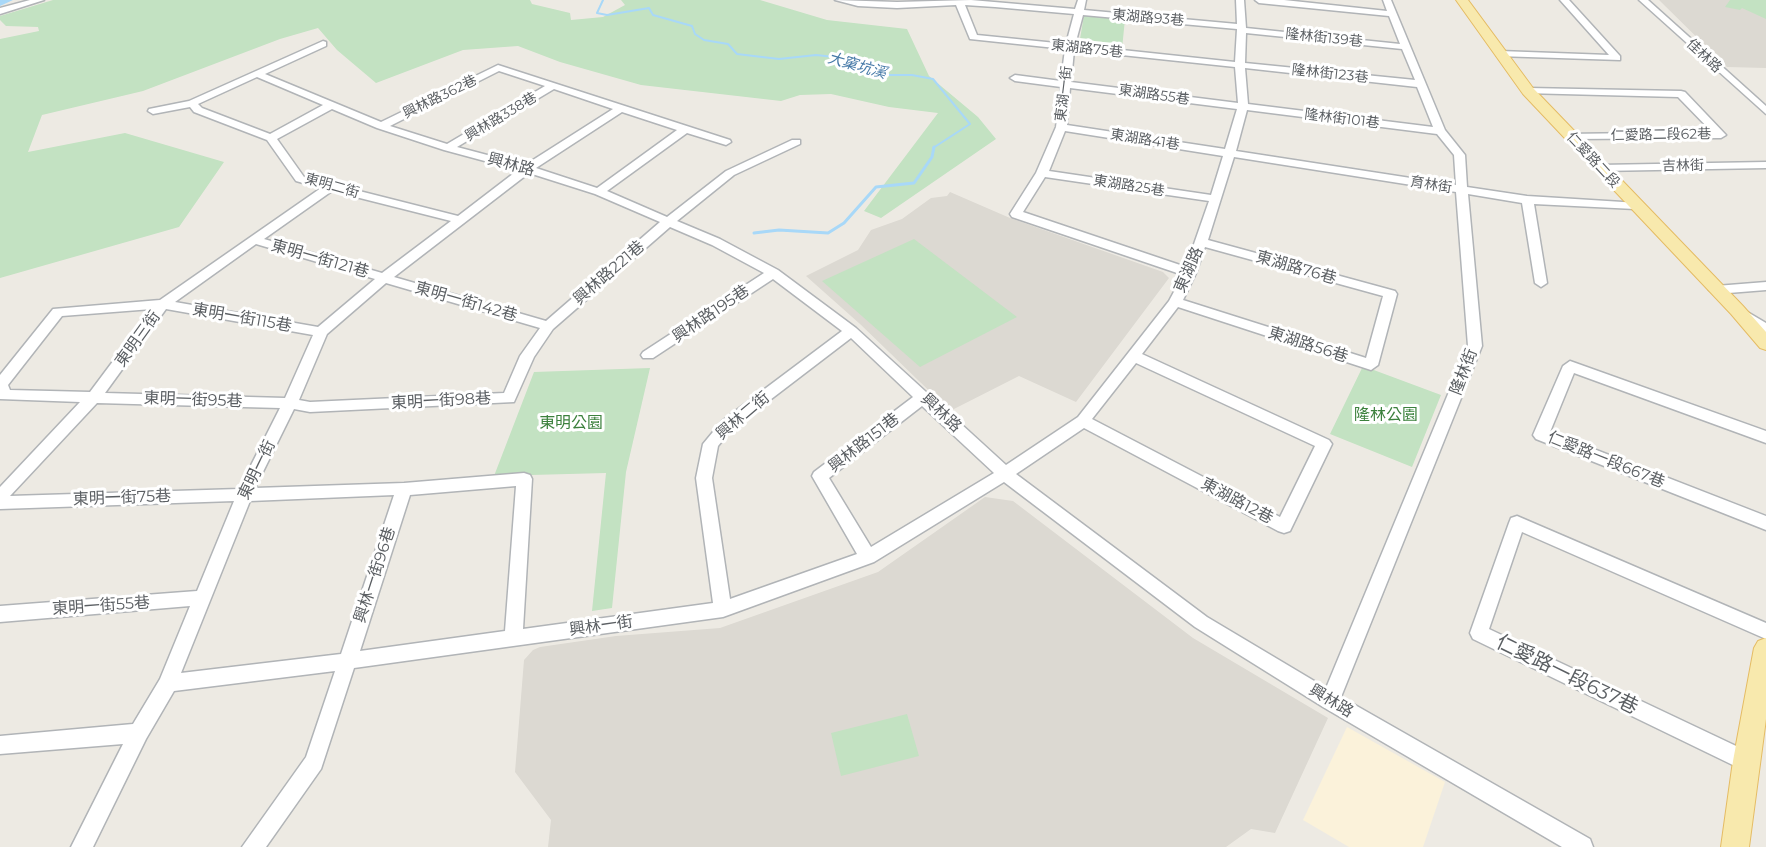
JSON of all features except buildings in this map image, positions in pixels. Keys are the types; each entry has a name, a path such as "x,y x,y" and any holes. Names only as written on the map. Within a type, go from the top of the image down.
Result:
{"main road":[{"name":"仁愛路二段","path":"1462,0 1528,91 1737,310 1766,344"},
{"path":"1735,847 1746,761 1766,648"}],"street":[{"path":"0,11 40,0"},
{"name":"東湖路93巷","path":"839,0 897,4 995,2 1242,29"},
{"name":"東湖一街","path":"1082,0 1070,47 1061,127 1042,173 1016,214 1190,273"},
{"name":"東湖路","path":"1005,474 1083,421 1175,302 1190,273 1216,199 1243,107 1240,0"},
{"path":"1259,0 1390,7"},
{"path":"1500,54 1617,58 1564,0"},
{"name":"佳林路","path":"1643,0 1766,111"},
{"name":"東湖路75巷","path":"959,2 972,37 1240,64"},
{"name":"隆林街","path":"1329,701 1475,346 1459,155 1440,131 1390,7"},
{"name":"隆林街139巷","path":"1242,29 1406,47"},
{"path":"153,111 192,103 323,44"},
{"name":"隆林街123巷","path":"1240,64 1421,84"},
{"name":"興林路362巷","path":"381,126 498,68 554,85"},
{"name":"興林路","path":"255,73 381,126 599,192 669,221 773,273 851,331 1005,474 1201,622 1329,701 1582,847"},
{"name":"東湖路55巷","path":"1015,78 1243,107"},
{"path":"554,85 726,142"},
{"name":"興林路338巷","path":"448,148 554,85"},
{"name":"仁愛路二段62巷","path":"1528,91 1681,94 1721,135 1570,136"},
{"path":"192,103 198,110 271,138 331,105"},
{"name":"東明一街","path":"82,847 139,733 168,682 245,493 290,403 321,332 384,278 527,169 622,107"},
{"name":"隆林街101巷","path":"1243,107 1440,131"},
{"name":"東湖路41巷","path":"1061,127 1229,153"},
{"path":"599,192 686,128"},
{"name":"東明二街","path":"271,138 300,179 460,220"},
{"name":"興林路221巷","path":"548,326 669,221 730,173 796,141"},
{"name":"育林街","path":"1229,153 1527,200 1635,205"},
{"name":"吉林街","path":"1600,168 1766,165"},
{"name":"東湖路25巷","path":"1042,173 1216,199"},
{"name":"東明三街","path":"0,497 95,396 163,304 330,187"},
{"path":"1527,200 1541,283"},
{"name":"東明一街121巷","path":"255,240 384,278"},
{"name":"東湖路76巷","path":"1202,242 1390,294"},
{"name":"興林路195巷","path":"648,355 773,273"},
{"name":"東明一街142巷","path":"384,278 548,326"},
{"path":"1716,290 1766,286"},
{"name":"東湖路56巷","path":"1175,302 1371,365 1390,294"},
{"name":"東明一街115巷","path":"95,396 5,395 2,384 58,312 163,304 321,332"},
{"path":"1737,310 1766,329"},
{"name":"東明一街98巷","path":"290,403 310,406 509,398 527,356 548,326"},
{"name":"興林二街","path":"723,609 704,478 711,444 728,425 851,331"},
{"name":"東湖路12巷","path":"1083,421 1284,526 1324,444 1133,356"},
{"name":"仁愛路一段667巷","path":"1766,437 1570,366 1541,435 1766,523"},
{"name":"東明一街95巷","path":"95,396 290,403"},
{"name":"興林路151巷","path":"868,557 820,476 924,397"},
{"name":"興林一街","path":"168,682 346,661 723,609 868,557 1005,474"},
{"name":"東明一街75巷","path":"0,503 404,489 524,479 513,639"},
{"name":"興林一街96巷","path":"253,847 314,762 404,489"},
{"name":"仁愛路一段637巷","path":"1746,761 1479,633 1516,523 1766,631"},
{"name":"東明一街55巷","path":"0,614 203,598"},
{"path":"0,745 139,733"}],"shaded area":[{"path":"1659,0 1766,0 1766,68 1727,67"},
{"path":"950,192 1010,218 1163,272 1169,278 1076,402 1019,376 950,411 860,324 806,276 858,250 871,230 902,219 931,198 947,196"},
{"path":"985,497 1013,501 1193,638 1328,718 1275,833 1251,829 1226,847 548,847 551,820 515,772 524,660 533,650 616,636 720,628 878,572"},
{"path":"1347,727 1445,782 1423,847 1349,847 1303,820"}],"green space":[{"path":"53,0 530,0 532,4 570,13 571,20 603,17 625,5 621,0 760,0 827,20 907,29 929,76 978,117 996,139 881,218 864,211 938,113 889,107 831,94 800,95 781,101 641,85 560,62 518,46 463,50 376,83 337,50 318,28 280,39 143,91 42,115 28,152 125,133 224,162 179,227 0,278 0,39 39,31 38,27 6,26 0,20 0,16"},
{"path":"1730,0 1766,0 1766,19 1742,8 1740,10 1725,7"},
{"path":"1084,15 1125,19 1122,49 1079,45"},
{"path":"914,239 1017,317 920,367 822,281"},
{"name":"隆林公園","path":"1363,366 1441,395 1412,467 1330,434"},
{"name":"東明公園","path":"650,368 626,472 612,608 592,611 606,473 494,476 534,372"},
{"path":"907,714 919,756 841,776 831,733"}],"waterway":[{"path":"0,2 6,0"},
{"name":"大窠坑溪","path":"603,0 597,13 607,15 649,8 653,15 692,26 695,34 704,40 728,44 737,54 779,59 816,55 834,57 856,69 879,75 912,75 933,79 970,124 934,147"},
{"name":"大窠坑溪","path":"754,233 779,230 828,233 844,223 876,187 914,183 932,157 934,147"}]}
